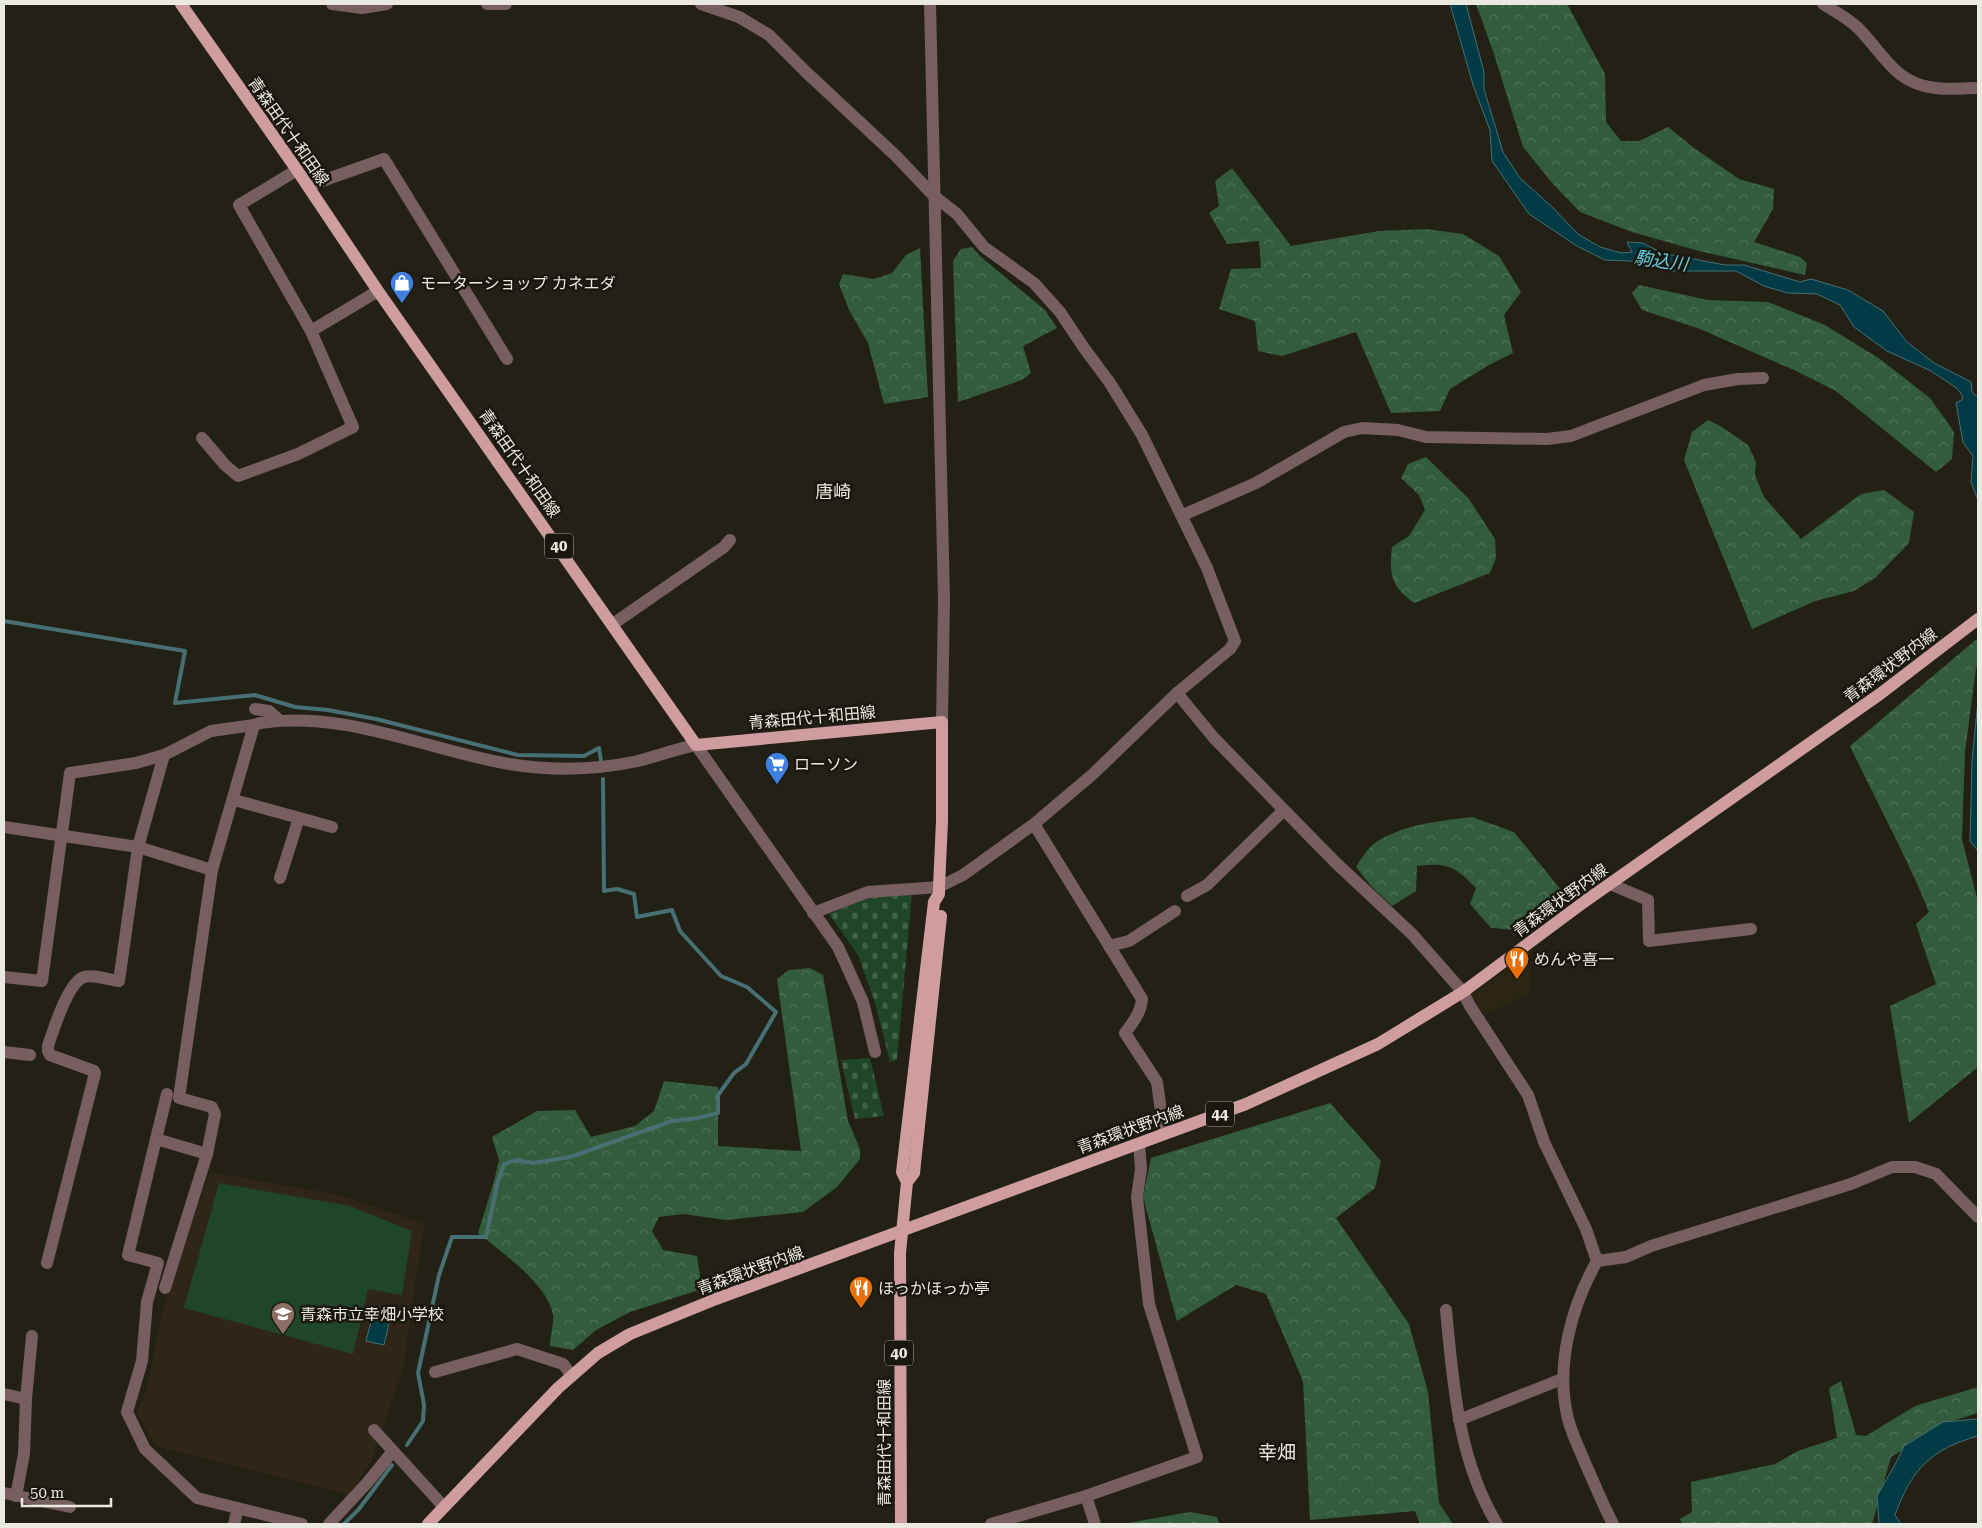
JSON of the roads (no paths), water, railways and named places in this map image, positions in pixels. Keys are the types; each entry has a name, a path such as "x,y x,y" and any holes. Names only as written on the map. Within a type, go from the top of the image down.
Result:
{"main road":[{"name":"青森田代十和田線","path":"181,4 298,170 378,291 696,745 942,722 942,822 939,891 942,902 914,1173 907,1182 900,1253 901,1524"},
{"name":"青森環状野内線","path":"428,1524 558,1388 598,1354 630,1334 716,1299 1246,1104 1378,1044 1463,992 1542,932 1880,694 1978,619"}],"street":[{"path":"332,4 362,8 386,4"},
{"path":"488,4 506,4"},
{"path":"701,4 739,17 769,35 896,156 934,196 958,214 984,247 1034,283 1060,312 1110,383 1142,435 1207,568 1236,641 1230,649 1178,693 1093,774 1034,824 939,891 874,891 813,913"},
{"path":"930,4 944,599 942,722"},
{"path":"1822,4 1857,27 1884,61 1910,80 1936,88 1978,88"},
{"path":"308,186 384,159 506,359"},
{"path":"202,438 225,465 238,476 298,454 353,428 311,331 239,205 298,170"},
{"path":"311,331 378,291"},
{"path":"1182,515 1256,483 1344,432 1362,428 1398,430 1426,437 1547,439 1571,436 1704,385 1738,379 1763,378"},
{"path":"613,624 724,547 730,540"},
{"path":"1178,693 1214,738 1346,872 1412,934 1463,992 1470,1006 1528,1095 1544,1142 1586,1229 1597,1261 1585,1282 1578,1302 1565,1354 1562,1379 1568,1419 1600,1499 1613,1524"},
{"path":"255,709 269,712 279,720"},
{"path":"4,977 42,981 70,773 136,764 164,755 210,731 279,720 329,722 484,759 544,768 585,768 620,764 696,745 838,947 863,1002 875,1052"},
{"path":"165,1288 207,1154 215,1114 212,1107 179,1098 212,870 257,724"},
{"path":"47,1264 95,1073 50,1055 48,1046 67,996 80,978 90,976 119,981 138,847 164,755"},
{"path":"234,800 332,827"},
{"path":"1187,896 1207,885 1284,810"},
{"path":"280,878 299,818"},
{"path":"1034,824 1142,999 1138,1016 1125,1033 1157,1082 1164,1134"},
{"path":"4,827 138,847 212,870"},
{"path":"1610,884 1648,900 1649,942 1751,928"},
{"path":"1109,946 1129,941 1175,911"},
{"path":"4,1052 30,1055"},
{"path":"167,1094 128,1255 158,1263 148,1302 142,1362 127,1412 145,1449 197,1498 302,1524"},
{"path":"156,1139 207,1154"},
{"path":"991,1524 1086,1496 1197,1457 1149,1304 1136,1196 1142,1169 1139,1144"},
{"path":"1597,1261 1626,1257 1651,1246 1850,1184 1892,1168 1915,1167 1936,1174 1978,1217"},
{"path":"1446,1310 1454,1391 1459,1420 1474,1476 1487,1508 1497,1524"},
{"path":"32,1336 26,1399 24,1454 10,1495 70,1507"},
{"path":"435,1372 517,1350 563,1364 572,1376"},
{"path":"1459,1420 1562,1379"},
{"path":"4,1394 26,1399"},
{"path":"374,1430 444,1507"},
{"path":"329,1524 362,1490 393,1451"},
{"path":"1086,1496 1095,1524"},
{"path":"234,1524 238,1508"}],"water":[{"name":"駒込川","path":"1450,4 1466,4 1484,72 1484,89 1503,152 1520,178 1578,234 1600,247 1621,253 1632,252 1627,242 1643,243 1662,253 1725,265 1744,265 1800,282 1811,279 1848,290 1883,311 1907,342 1934,363 1971,382 1972,392 1978,397 1978,500 1971,482 1973,456 1963,442 1956,403 1963,399 1961,393 1931,371 1887,351 1854,327 1840,305 1817,294 1788,293 1764,286 1736,271 1672,271 1630,261 1605,260 1577,246 1529,214 1492,161 1490,130 1473,85"},
{"path":"1978,701 1978,851 1970,841 1972,761"},
{"path":"375,1306 392,1310 384,1345 366,1341"},
{"path":"1978,1419 1978,1436 1948,1447 1925,1463 1916,1473 1895,1515 1901,1524 1879,1524 1877,1496 1904,1446 1943,1422"}],"waterway":[{"path":"4,621 185,651 175,703 255,695 295,707 328,710 376,719 518,755 584,756 599,748 601,761"},
{"path":"407,1445 423,1421 424,1405 418,1373 439,1275 452,1237 486,1237 498,1181 504,1164 517,1160 533,1163 570,1157 672,1121 718,1113 718,1095 734,1073 746,1064 776,1012 747,987 721,976 680,931 672,910 637,917 634,894 617,889 604,891 603,779"},
{"path":"344,1524 359,1509 392,1465"}],"place":[{"name":"モーターショップ カネエダ","path":"402,304"},
{"name":"ローソン","path":"777,785"},
{"name":"めんや喜一","path":"1517,980"},
{"name":"ほっかほっか亭","path":"861,1309"},
{"name":"青森市立幸畑小学校","path":"283,1335"}],"district":[{"name":"唐崎","path":"833,492"},
{"name":"幸畑","path":"1277,1452"}]}
